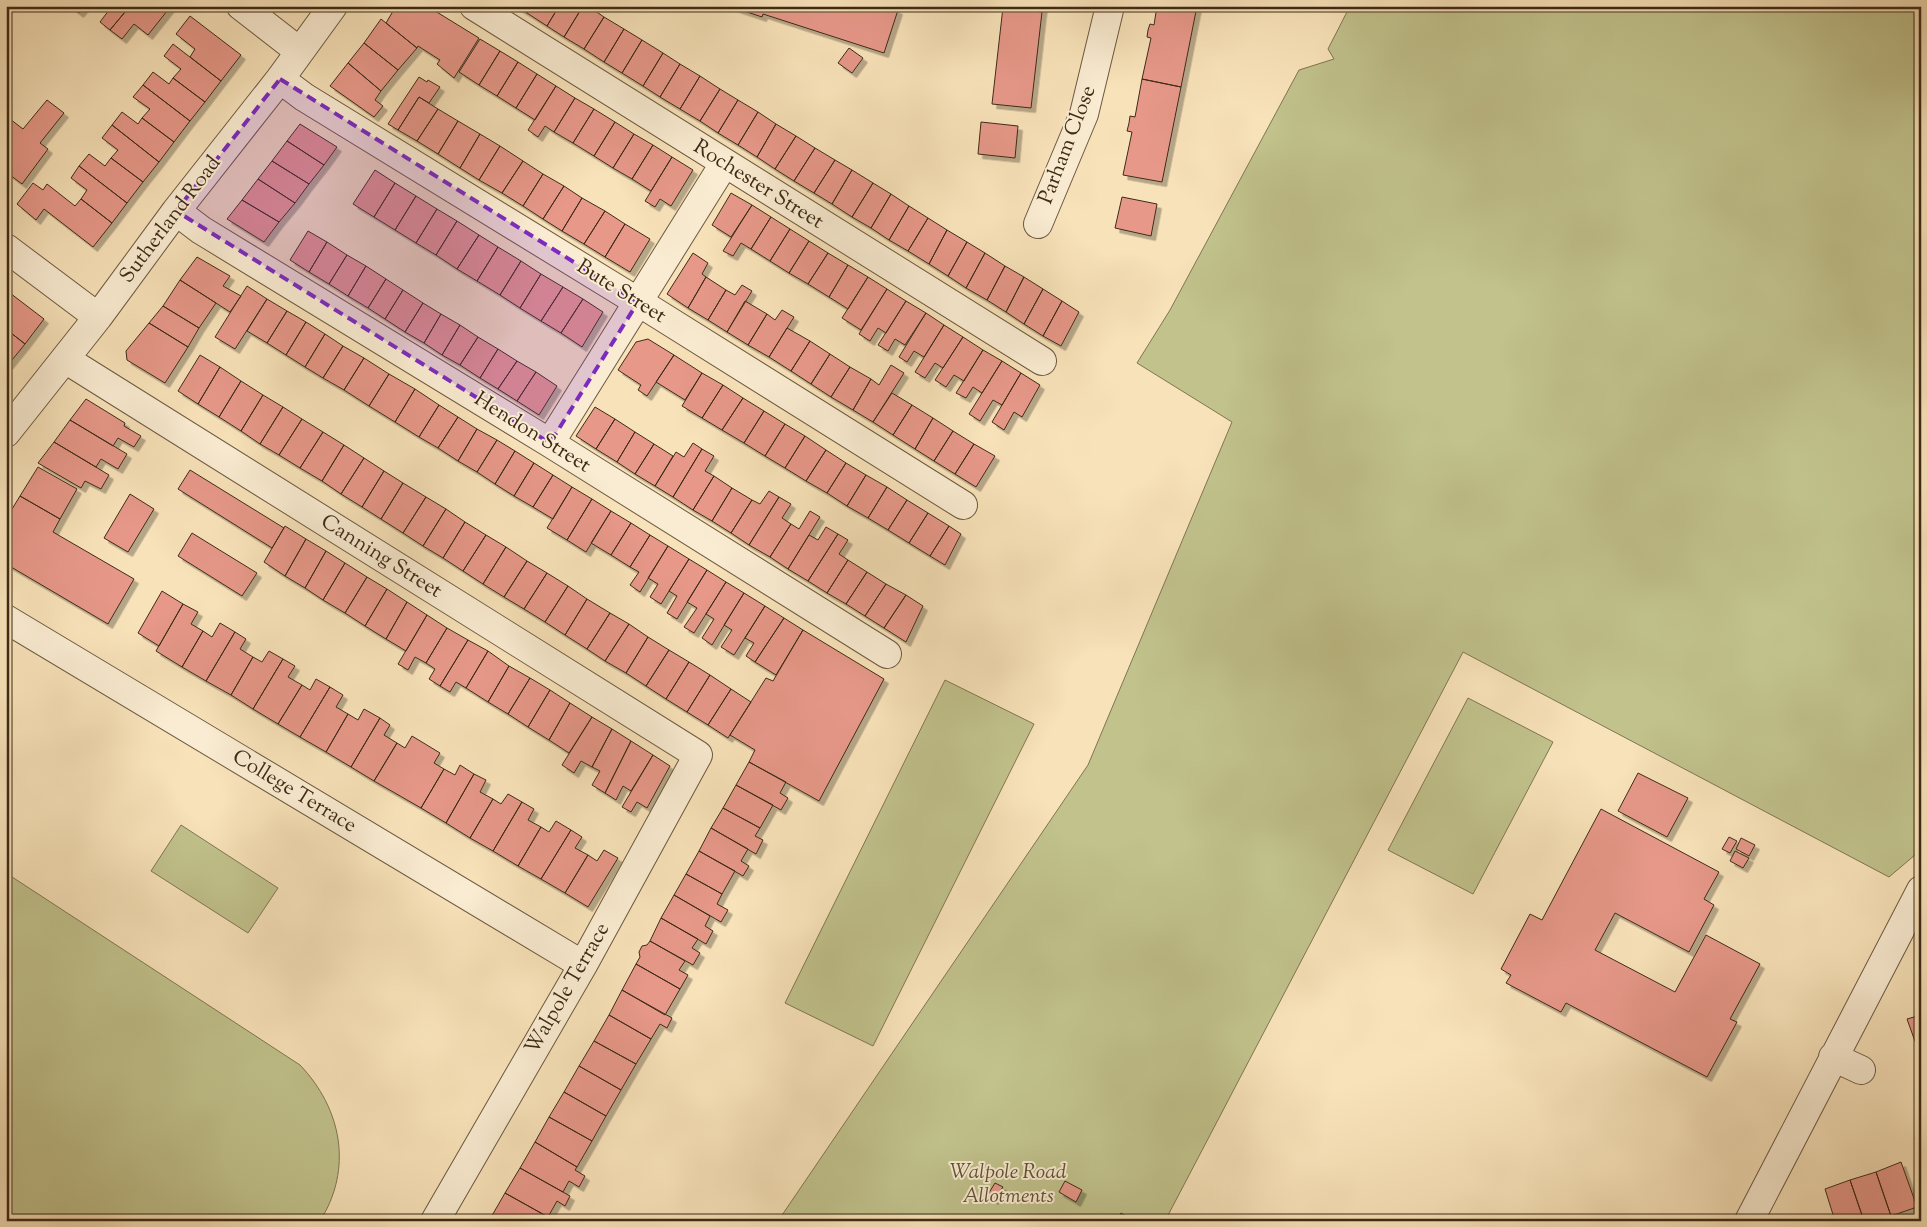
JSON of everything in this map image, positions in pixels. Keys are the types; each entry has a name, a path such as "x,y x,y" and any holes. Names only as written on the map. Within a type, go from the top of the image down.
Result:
{"street":[{"path":"241,6 299,51"},
{"name":"Sutherland Road","path":"6,433 98,317 176,212 280,79 333,6"},
{"name":"Rochester Street","path":"474,6 1042,361"},
{"name":"Parham Close","path":"1038,224 1084,114 1110,6"},
{"name":"Bute Street","path":"280,79 304,97 963,504"},
{"path":"550,443 724,164"},
{"name":"Hendon Street","path":"176,212 201,230 550,443 887,654"},
{"path":"6,248 98,317"},
{"name":"Canning Street","path":"65,358 698,755"},
{"name":"College Terrace","path":"6,619 582,965"},
{"name":"Walpole Terrace","path":"435,1221 582,965 698,755"},
{"path":"1749,1221 1752,1211 1789,1146 1833,1057 1921,890"},
{"path":"1833,1057 1861,1070"}],"highlighted area":[{"path":"280,79 638,302 550,443 176,211"}],"green space":[{"name":"Walpole Road Allotments","path":"1350,6 1921,6 1921,843 1915,855 1889,877 1463,652 1165,1221 778,1221 1088,765 1232,422 1137,363 1170,310 1299,70 1334,59 1328,49"},
{"path":"945,680 1034,724 873,1046 785,1003"},
{"path":"1468,698 1553,742 1473,894 1388,850"},
{"path":"181,825 278,888 248,933 151,871"},
{"path":"6,873 300,1065 314,1082 325,1101 333,1120 338,1140 337,1181 320,1221 6,1221"}],"building":[{"path":"70,6 85,6 79,13"},
{"path":"112,6 130,6 110,30 100,22"},
{"path":"130,6 171,6 148,35 134,24 122,39 110,30"},
{"path":"396,6 427,6 479,38 454,78 437,64 440,60 418,46 417,48 386,23"},
{"path":"515,6 531,6 527,13"},
{"path":"531,6 559,6 547,26 527,13"},
{"path":"559,6 583,6 564,37 547,26"},
{"path":"583,6 588,6 604,17 584,49 564,37"},
{"path":"889,6 898,10 884,53 763,14 762,17 732,7"},
{"path":"1003,6 1043,6 1042,12"},
{"path":"1157,6 1197,6 1181,87 1142,79 1151,38 1147,37 1148,30 1150,24 1154,25"},
{"path":"1003,7 1042,12 1031,108 992,104"},
{"path":"190,16 241,55 221,81 190,57 195,49 176,34"},
{"path":"604,17 624,29 604,62 584,49"},
{"path":"381,19 417,48 398,70 364,43"},
{"path":"624,29 642,40 622,73 604,62"},
{"path":"480,39 500,51 479,85 459,72"},
{"path":"642,40 663,53 643,86 622,73"},
{"path":"364,43 398,70 381,91 348,63"},
{"path":"173,44 221,81 205,102 173,78 181,69 164,56"},
{"path":"849,48 863,58 852,73 838,63"},
{"path":"500,51 518,62 497,96 479,85"},
{"path":"663,53 680,64 660,97 643,86"},
{"path":"518,62 537,74 516,108 497,96"},
{"path":"348,63 381,91 375,100 383,106 374,117 330,86"},
{"path":"680,64 700,76 680,109 660,97"},
{"path":"153,72 169,84 173,78 205,102 190,121 143,85"},
{"path":"537,74 556,86 535,120 516,108"},
{"path":"700,76 720,89 700,121 680,109"},
{"path":"419,77 440,87 429,103 419,97 398,130 388,124"},
{"path":"1142,79 1181,87 1162,182 1123,175 1132,132 1127,131 1130,116 1135,117"},
{"path":"143,85 190,121 174,142 142,118 150,109 133,97"},
{"path":"556,86 575,98 554,132 545,126 538,137 528,130"},
{"path":"720,89 738,100 718,133 700,121"},
{"path":"419,97 438,109 417,141 398,130"},
{"path":"575,98 594,109 573,143 554,132"},
{"path":"47,100 64,113 40,143 48,149 22,184 6,172 6,116 23,129"},
{"path":"738,100 758,112 738,145 718,133"},
{"path":"438,109 458,121 438,154 417,141"},
{"path":"594,109 615,122 594,156 573,143"},
{"path":"122,112 138,124 142,118 174,142 159,162 112,125"},
{"path":"758,112 776,124 757,157 738,145"},
{"path":"458,121 480,134 460,168 438,154"},
{"path":"615,122 634,134 613,168 594,156"},
{"path":"981,122 1018,126 1015,158 978,154"},
{"path":"300,124 337,147 324,165 287,141"},
{"path":"776,124 796,136 775,169 757,157"},
{"path":"112,125 159,162 143,182 111,158 118,150 102,138"},
{"path":"480,134 500,146 479,180 460,168"},
{"path":"634,134 653,145 632,179 613,168"},
{"path":"796,136 815,148 794,181 775,169"},
{"path":"287,141 324,165 309,184 272,161"},
{"path":"653,145 672,157 651,191 632,179"},
{"path":"500,146 523,161 502,193 479,180"},
{"path":"815,148 835,160 814,193 794,181"},
{"path":"89,154 105,166 111,158 143,182 127,203 79,166"},
{"path":"672,157 693,170 671,206 660,199 655,207 645,201"},
{"path":"835,160 852,170 832,204 814,193"},
{"path":"272,161 309,184 295,203 258,179"},
{"path":"523,161 543,174 523,206 502,193"},
{"path":"79,166 127,203 112,223 81,199 87,190 71,178"},
{"path":"375,170 395,183 374,217 353,204"},
{"path":"852,170 873,183 852,217 832,204"},
{"path":"543,174 564,186 543,219 523,206"},
{"path":"258,179 295,203 279,222 242,200"},
{"path":"33,183 43,190 47,184 75,206 81,199 112,223 93,247 44,209 36,220 17,204"},
{"path":"395,183 416,196 395,230 374,217"},
{"path":"873,183 891,194 871,228 852,217"},
{"path":"564,186 582,198 562,231 543,219"},
{"path":"731,193 752,205 731,237 712,225"},
{"path":"891,194 909,206 889,240 871,228"},
{"path":"416,196 437,209 416,243 395,230"},
{"path":"1122,197 1157,204 1151,236 1115,228"},
{"path":"582,198 605,211 584,244 562,231"},
{"path":"242,200 279,222 264,242 227,219"},
{"path":"752,205 771,217 751,249 741,243 733,256 723,251"},
{"path":"909,206 928,218 908,251 889,240"},
{"path":"437,209 457,221 436,255 416,243"},
{"path":"605,211 625,224 605,257 584,244"},
{"path":"771,217 790,229 770,261 751,249"},
{"path":"928,218 947,230 929,264 908,251"},
{"path":"457,221 479,235 457,269 436,255"},
{"path":"625,224 650,239 630,272 605,257"},
{"path":"790,229 809,241 789,273 770,261"},
{"path":"947,230 967,242 948,276 929,264"},
{"path":"308,231 327,242 309,272 290,260"},
{"path":"479,235 498,247 477,281 457,269"},
{"path":"809,241 828,253 808,284 789,273"},
{"path":"327,242 347,255 329,284 309,272"},
{"path":"967,242 985,253 966,288 948,276"},
{"path":"498,247 521,261 500,295 477,281"},
{"path":"693,253 708,263 702,274 706,277 688,308 667,294"},
{"path":"828,253 848,265 829,297 808,284"},
{"path":"985,253 1005,266 987,300 966,288"},
{"path":"347,255 366,266 348,296 329,284"},
{"path":"197,257 230,276 223,286 241,296 230,312 180,280"},
{"path":"521,261 541,274 520,308 500,295"},
{"path":"848,265 868,277 848,309 829,297"},
{"path":"366,266 386,279 368,308 348,296"},
{"path":"1005,266 1024,277 1006,312 987,300"},
{"path":"541,274 563,287 541,321 520,308"},
{"path":"706,277 726,290 708,320 688,308"},
{"path":"868,277 887,289 861,330 842,318"},
{"path":"1024,277 1043,289 1024,324 1006,312"},
{"path":"386,279 403,290 385,319 368,308"},
{"path":"180,280 216,303 199,328 163,306"},
{"path":"742,285 752,291 727,332 708,320 726,290 735,295"},
{"path":"247,286 267,299 235,349 215,337"},
{"path":"563,287 583,299 561,333 541,321"},
{"path":"887,289 906,301 886,333 878,328 870,341 859,334"},
{"path":"1043,289 1062,301 1043,336 1024,324"},
{"path":"6,290 44,319 25,344 6,329"},
{"path":"403,290 423,303 405,332 385,319"},
{"path":"267,299 287,311 267,343 247,331"},
{"path":"583,299 603,312 582,347 561,333"},
{"path":"745,301 767,314 748,345 727,332"},
{"path":"906,301 926,313 905,345 895,339 888,351 878,345"},
{"path":"1062,301 1079,312 1061,346 1043,336"},
{"path":"423,303 441,314 424,343 405,332"},
{"path":"163,306 199,328 188,347 149,323"},
{"path":"782,310 794,317 769,357 748,345 767,314 775,320"},
{"path":"287,311 306,322 286,355 267,343"},
{"path":"926,313 944,325 924,357 914,351 907,362 899,357"},
{"path":"441,314 460,325 442,355 424,343"},
{"path":"306,322 325,334 305,367 286,355"},
{"path":"149,323 188,347 165,383 127,360 126,351"},
{"path":"460,325 478,337 460,365 442,355"},
{"path":"944,325 963,337 943,368 935,363 925,378 915,372"},
{"path":"787,328 810,341 791,371 769,357"},
{"path":"6,329 25,344 8,365 6,364"},
{"path":"325,334 343,346 323,378 305,367"},
{"path":"478,337 498,349 480,378 460,365"},
{"path":"963,337 983,350 964,381 954,375 946,387 935,380"},
{"path":"648,339 674,355 647,396 638,390 641,385 618,370 636,342"},
{"path":"810,341 830,354 811,384 791,371"},
{"path":"343,346 364,358 344,390 323,378"},
{"path":"498,349 517,361 498,389 480,378"},
{"path":"983,350 1002,361 982,393 973,387 966,398 956,393"},
{"path":"830,354 850,367 831,397 811,384"},
{"path":"200,355 220,367 198,404 178,391"},
{"path":"674,355 702,373 685,400 656,382"},
{"path":"364,358 389,374 369,406 344,390"},
{"path":"517,361 536,372 517,401 498,389"},
{"path":"1002,361 1021,373 1002,405 993,400 980,421 969,414"},
{"path":"891,365 904,373 873,422 853,410 871,379 879,385"},
{"path":"220,367 241,381 219,417 198,404"},
{"path":"850,367 871,379 853,410 831,397"},
{"path":"536,372 557,386 539,415 517,401"},
{"path":"702,373 723,385 702,418 682,406"},
{"path":"1021,373 1040,385 1022,417 1014,412 1004,430 992,422"},
{"path":"389,374 415,389 395,422 369,406"},
{"path":"241,381 263,395 241,431 219,417"},
{"path":"723,385 743,398 722,430 702,418"},
{"path":"415,389 439,405 419,437 395,422"},
{"path":"892,393 912,405 893,435 873,422"},
{"path":"263,395 283,407 260,444 241,431"},
{"path":"743,398 764,411 744,443 722,430"},
{"path":"86,399 125,423 124,426 141,436 134,447 118,438 113,446 70,420"},
{"path":"439,405 458,417 438,448 419,437"},
{"path":"912,405 933,418 915,449 893,435"},
{"path":"283,407 302,419 279,455 260,444"},
{"path":"595,407 615,419 596,449 576,436"},
{"path":"764,411 785,424 765,456 744,443"},
{"path":"458,417 477,429 458,461 438,448"},
{"path":"933,418 953,431 934,461 915,449"},
{"path":"302,419 323,432 300,468 279,455"},
{"path":"615,419 635,432 617,462 596,449"},
{"path":"70,420 127,454 118,469 101,459 96,467 54,442"},
{"path":"785,424 805,436 785,468 765,456"},
{"path":"477,429 497,440 477,472 458,461"},
{"path":"953,431 974,444 955,474 934,461"},
{"path":"323,432 344,445 322,481 300,468"},
{"path":"635,432 654,444 635,474 617,462"},
{"path":"805,436 826,450 806,481 785,468"},
{"path":"497,440 515,451 495,484 477,472"},
{"path":"54,442 109,475 101,489 85,481 81,488 38,463"},
{"path":"693,443 702,449 673,497 655,486 676,452 684,457"},
{"path":"654,444 673,456 655,486 635,474"},
{"path":"974,444 995,456 976,487 955,474"},
{"path":"344,445 364,458 341,494 322,481"},
{"path":"702,449 714,456 705,471 714,476 693,510 673,497"},
{"path":"826,450 846,463 827,493 806,481"},
{"path":"515,451 534,463 514,496 495,484"},
{"path":"364,458 384,471 362,507 341,494"},
{"path":"534,463 553,475 533,507 514,496"},
{"path":"846,463 866,475 847,506 827,493"},
{"path":"38,467 77,489 60,519 20,496"},
{"path":"190,470 284,528 272,548 178,489"},
{"path":"384,471 403,483 381,519 362,507"},
{"path":"553,475 572,487 553,519 533,507"},
{"path":"866,475 887,487 868,518 847,506"},
{"path":"714,476 732,488 712,521 693,510"},
{"path":"403,483 426,497 403,533 381,519"},
{"path":"572,487 592,499 567,540 547,528"},
{"path":"887,487 907,500 888,530 868,518"},
{"path":"732,488 752,500 731,533 712,521"},
{"path":"769,491 779,497 749,545 731,533 752,500 760,504"},
{"path":"130,494 154,509 128,552 104,538"},
{"path":"20,496 60,519 53,532 134,579 108,624 6,564 6,519"},
{"path":"426,497 446,509 423,546 403,533"},
{"path":"779,497 791,504 782,518 791,524 770,557 749,545"},
{"path":"592,499 611,511 586,552 567,540"},
{"path":"907,500 928,513 909,543 888,530"},
{"path":"446,509 465,522 443,558 423,546"},
{"path":"611,511 631,523 611,555 591,543"},
{"path":"810,511 820,517 788,569 770,557 791,524 799,529"},
{"path":"928,513 949,526 930,556 909,543"},
{"path":"465,522 486,535 463,571 443,558"},
{"path":"631,523 650,535 630,567 611,555"},
{"path":"285,526 306,539 285,576 264,562"},
{"path":"949,526 961,534 945,565 930,556"},
{"path":"826,527 838,534 808,581 788,569 809,535 818,540"},
{"path":"192,533 257,573 242,596 178,556"},
{"path":"838,534 848,540 839,554 848,560 827,593 808,581"},
{"path":"486,535 506,547 483,584 463,571"},
{"path":"650,535 668,546 640,592 630,585 639,572 630,567"},
{"path":"306,539 326,551 305,588 285,576"},
{"path":"668,546 689,559 661,604 650,597 658,584 648,578"},
{"path":"506,547 527,561 504,597 483,584"},
{"path":"326,551 345,563 323,600 305,588"},
{"path":"689,559 707,570 677,619 667,613 677,596 669,591"},
{"path":"848,560 867,572 846,604 827,593"},
{"path":"527,561 547,573 524,609 504,597"},
{"path":"345,563 367,577 345,613 323,600"},
{"path":"707,570 726,582 694,633 684,627 697,608 687,602"},
{"path":"867,572 886,584 865,616 846,604"},
{"path":"547,573 568,586 545,622 524,609"},
{"path":"367,577 387,589 365,626 345,613"},
{"path":"726,582 744,593 712,645 702,638 714,619 706,614"},
{"path":"886,584 906,595 884,628 865,616"},
{"path":"568,586 587,599 565,635 545,622"},
{"path":"387,589 407,602 386,639 365,626"},
{"path":"162,591 183,604 159,646 138,633"},
{"path":"744,593 765,606 734,655 721,647 732,630 724,625"},
{"path":"906,595 923,606 906,642 884,628"},
{"path":"587,599 610,613 587,649 565,635"},
{"path":"407,602 427,615 406,651 386,639"},
{"path":"183,604 198,612 191,624 203,631 182,667 156,651"},
{"path":"765,606 784,618 755,662 746,656 754,643 745,638"},
{"path":"610,613 629,624 605,661 587,649"},
{"path":"427,615 447,628 426,663 415,657 408,670 398,664"},
{"path":"784,618 803,630 776,675 755,662"},
{"path":"220,623 235,632 206,681 182,667 203,631 212,637"},
{"path":"629,624 648,637 626,673 605,661"},
{"path":"447,628 468,640 440,686 429,679 435,669 426,663"},
{"path":"803,630 884,679 819,801 749,762 755,750 730,735 766,678 773,681"},
{"path":"235,632 246,639 240,649 253,657 231,695 206,681"},
{"path":"648,637 669,650 646,686 626,673"},
{"path":"468,640 488,651 466,688 456,682 450,692 440,686"},
{"path":"669,650 689,662 666,699 646,686"},
{"path":"269,651 283,659 253,709 231,695 253,657 262,662"},
{"path":"488,651 509,666 488,702 466,688"},
{"path":"283,659 295,666 288,677 302,685 278,724 253,709"},
{"path":"689,662 710,675 687,712 666,699"},
{"path":"509,666 530,678 508,714 488,702"},
{"path":"710,675 731,689 708,725 687,712"},
{"path":"530,678 550,690 528,727 508,714"},
{"path":"316,679 330,687 300,737 278,724 302,685 310,690"},
{"path":"330,687 343,695 336,707 348,714 326,752 300,737"},
{"path":"731,689 751,702 728,738 708,725"},
{"path":"550,690 570,703 549,740 528,727"},
{"path":"570,703 592,717 569,753 549,740"},
{"path":"364,709 380,718 351,767 326,752 348,714 358,720"},
{"path":"592,717 612,729 592,767 581,761 574,773 562,765"},
{"path":"380,718 390,725 384,735 397,743 374,781 351,767"},
{"path":"612,729 631,741 605,793 592,785 600,771 592,767"},
{"path":"412,736 440,753 434,763 444,769 421,808 374,781 397,743 405,748"},
{"path":"631,741 653,755 631,791 623,786 616,800 605,793"},
{"path":"653,755 670,766 647,808 637,802 631,812 622,807"},
{"path":"749,762 786,782 780,793 788,798 781,810 736,785"},
{"path":"460,765 474,774 446,823 421,808 444,769 455,775"},
{"path":"1638,773 1688,798 1667,837 1618,811"},
{"path":"474,774 486,780 480,792 493,799 470,838 446,823"},
{"path":"736,785 773,805 760,828 723,808"},
{"path":"508,794 522,802 493,851 470,838 493,799 501,804"},
{"path":"522,802 534,809 528,820 541,827 518,866 493,851"},
{"path":"723,808 760,828 755,836 763,840 756,854 711,828"},
{"path":"1601,809 1719,872 1704,899 1714,905 1689,952 1615,913 1595,950 1675,992 1706,935 1760,964 1730,1019 1737,1022 1707,1077 1566,1003 1561,1012 1506,983 1511,975 1501,969 1530,914 1542,920"},
{"path":"556,821 571,830 541,879 518,866 541,827 549,832"},
{"path":"711,828 748,849 741,861 749,866 743,876 699,851"},
{"path":"571,830 582,837 575,848 588,855 565,893 541,879"},
{"path":"1729,837 1737,841 1730,853 1722,849"},
{"path":"1741,838 1755,845 1749,856 1736,849"},
{"path":"604,850 618,858 588,907 565,893 588,855 597,861"},
{"path":"699,851 735,871 722,894 686,874"},
{"path":"1735,851 1749,858 1743,868 1730,861"},
{"path":"686,874 722,894 717,904 728,910 721,922 674,895"},
{"path":"674,895 710,916 705,926 713,931 706,944 661,918"},
{"path":"661,918 698,939 692,948 700,953 693,965 650,941"},
{"path":"650,941 685,961 679,970 688,975 680,989 636,964 640,957 639,952 642,946 647,945"},
{"path":"636,964 680,989 665,1015 622,990"},
{"path":"622,990 672,1018 667,1028 660,1024 651,1039 609,1015"},
{"path":"609,1015 651,1039 636,1064 594,1041"},
{"path":"1921,1015 1921,1045 1917,1047 1907,1019"},
{"path":"594,1041 636,1064 621,1090 579,1066"},
{"path":"579,1066 621,1090 606,1116 564,1092"},
{"path":"564,1092 606,1116 592,1141 549,1117"},
{"path":"549,1117 592,1141 577,1167 535,1142"},
{"path":"1921,1137 1921,1155 1915,1138"},
{"path":"535,1142 577,1167 575,1170 585,1176 579,1187 569,1181 563,1192 520,1168"},
{"path":"1901,1162 1917,1207 1891,1216 1876,1172"},
{"path":"520,1168 570,1196 565,1206 557,1201 548,1217 505,1193"},
{"path":"1876,1172 1891,1216 1880,1221 1864,1221 1850,1180"},
{"path":"1850,1180 1864,1221 1835,1221 1825,1189"},
{"path":"1065,1181 1082,1190 1076,1202 1059,1192"},
{"path":"995,1183 1003,1187 994,1200 987,1196"},
{"path":"505,1193 548,1217 546,1221 490,1219"},
{"path":"1121,1213 1134,1221 1117,1221"}]}
